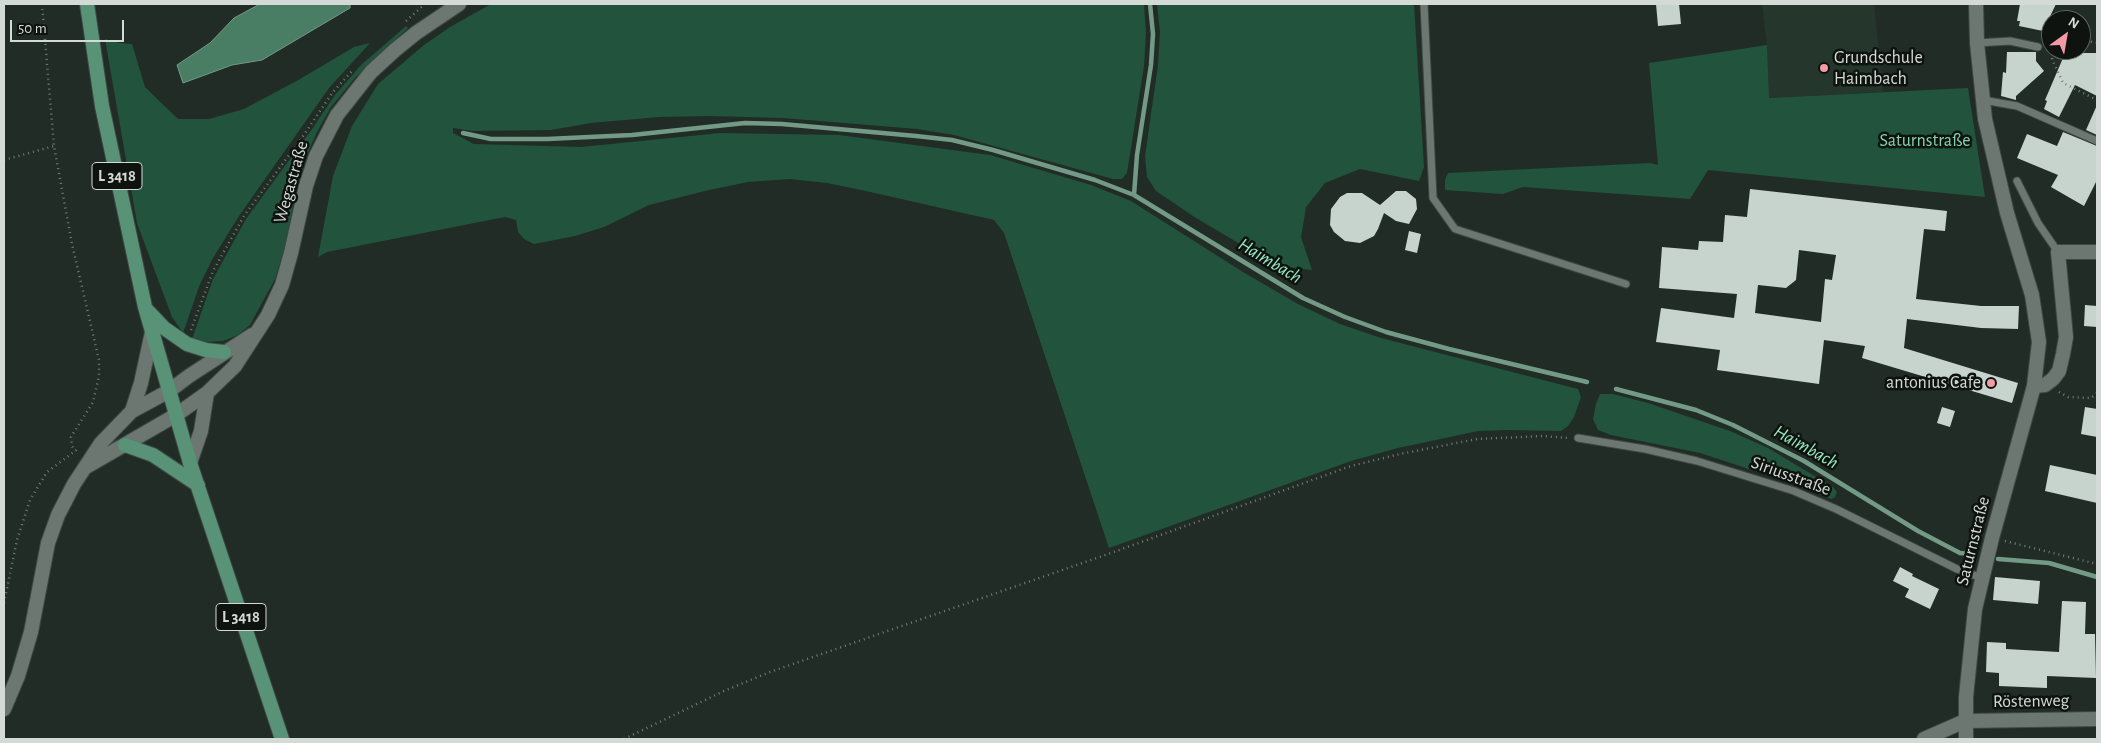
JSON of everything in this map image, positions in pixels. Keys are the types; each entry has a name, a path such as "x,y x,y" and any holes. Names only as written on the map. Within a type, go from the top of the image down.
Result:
{"main road":[{"name":"L 3418","path":"87,4 102,106 145,307 190,463 282,739"},
{"name":"Wegastraße","path":"86,467 176,415 208,393 235,366 268,315 282,284 306,186 316,156 337,115 371,72 395,50 416,33 459,4"},
{"name":"Saturnstraße","path":"1966,739 1965,721 1971,642 1982,578 2034,386 2039,342 2032,296 1994,161 1982,100 1976,42 1976,4"},
{"path":"2034,386 2045,385 2053,379 2059,371 2063,354 2066,337 2058,252 2097,252"},
{"path":"145,307 164,328 186,344 206,350 224,352"},
{"path":"4,709 18,676 31,632 48,543 66,498 101,443 132,411 141,383 152,332"},
{"name":"Wegastraße","path":"132,411 169,391 224,352 257,332"},
{"path":"190,463 201,431 208,393"},
{"path":"125,445 153,454 198,485"},
{"name":"Röstenweg","path":"1965,721 2097,719"},
{"path":"1924,739 1965,721"}],"lane":[{"path":"1424,4 1433,198 1455,229 1626,284"},
{"path":"1976,42 2010,41 2038,46"},
{"path":"1982,100 2017,106 2097,141"},
{"path":"2017,181 2038,224 2058,252"},
{"name":"Siriusstraße","path":"1578,438 1645,449 1697,461 1794,491 1836,509 1956,569 1982,578"}],"path":[{"path":"4,603 16,540 30,500 47,472 75,451 72,446 71,437 93,402 99,376 99,360 72,244 54,146 42,4"},
{"path":"400,26 425,4"},
{"path":"2052,60 2062,83 2097,100"},
{"path":"189,336 213,271 244,216 333,92 357,66"},
{"path":"4,160 54,146"},
{"path":"2056,391 2068,397 2091,398 2097,393"},
{"path":"624,739 724,691 770,672 1111,553 1351,466 1477,439 1542,436 1578,438"},
{"path":"1992,538 2097,564"}],"shaded area":[{"path":"260,4 350,4 350,8 262,60 232,65 183,83 177,65 210,43 234,18"},
{"name":"Grundschule Haimbach","path":"1762,4 1874,4 1883,92 1768,98 1767,45"}],"green space":[{"path":"491,4 1144,4 1146,33 1144,66 1127,173 1122,179 1113,179 954,135 917,129 783,118 659,117 591,123 551,130 472,131 453,128 453,133 474,144 581,147 720,133 839,135 990,155 1091,185 1131,201 1243,272 1298,304 1340,324 1381,338 1578,389 1581,397 1574,417 1568,426 1561,431 1478,431 1398,448 1351,461 1109,548 1004,233 994,220 827,183 790,179 748,182 649,205 604,227 575,236 534,244 524,239 518,232 516,220 505,217 327,252 318,257 333,176 352,126 378,84 424,45 450,27"},
{"path":"1157,4 1414,4 1424,167 1419,181 1360,169 1325,183 1306,207 1301,237 1312,270 1288,267 1257,254 1196,218 1156,191 1147,177 1145,156 1158,65 1160,32"},
{"path":"406,26 408,28 355,78 331,107 317,132 306,157 297,187 285,246 275,279 250,325 238,335 223,341 205,342 192,339 213,279 246,219 335,95 361,65"},
{"path":"105,39 132,44 145,87 178,119 209,119 244,109 354,47 370,43 329,88 239,216 213,258 200,284 183,333 172,317 137,223"},
{"path":"1767,45 1769,98 1968,88 1985,197 1708,170 1690,199 1523,187 1503,194 1445,190 1445,180 1448,173 1650,163 1658,165 1649,63"},
{"path":"1600,394 1613,394 1648,403 1730,431 1768,448 1833,487 1837,492 1835,497 1831,499 1798,485 1700,453 1611,435 1598,430 1593,419"}],"building":[{"path":"1656,4 1679,4 1681,24 1658,26"},
{"path":"2020,4 2056,4 2053,10 2041,10 2041,31 2019,26 2020,21 2017,21"},
{"path":"2007,52 2036,52 2036,61 2044,71 2016,96 2016,100 2001,96 2003,72 2006,73"},
{"path":"2091,53 2097,53 2097,96 2075,85 2059,117 2044,109 2047,101 2045,100 2062,60 2091,60"},
{"path":"2097,105 2097,135 2086,130"},
{"path":"2063,132 2097,146 2097,180 2084,206 2051,187 2058,175 2017,158 2027,134 2057,146"},
{"path":"1750,189 1947,211 1945,231 1924,229 1916,299 1981,306 2019,306 2018,329 1981,328 1907,319 1904,348 2018,383 2012,403 1862,358 1865,346 1824,340 1819,384 1717,370 1720,350 1656,342 1661,308 1734,318 1737,294 1659,288 1662,247 1698,250 1699,241 1723,242 1725,215 1747,217","holes":["1799,250 1836,255 1832,280 1825,279 1821,322 1755,313 1758,285 1786,288 1796,280"]},
{"path":"1396,191 1406,191 1416,199 1417,209 1409,224 1396,221 1384,213 1374,236 1360,243 1345,241 1334,232 1330,225 1331,209 1340,197 1347,193 1362,193 1380,205"},
{"path":"1409,231 1421,234 1417,253 1405,250"},
{"path":"2085,305 2097,306 2097,327 2084,326"},
{"path":"1942,407 1955,411 1950,427 1937,423"},
{"path":"2085,407 2097,409 2097,437 2081,434"},
{"path":"2050,465 2097,475 2097,503 2045,491"},
{"path":"1900,567 1913,574 1912,576 1939,589 1930,609 1905,597 1909,589 1893,581"},
{"path":"1995,577 2040,581 2038,604 1993,600"},
{"path":"2062,601 2086,602 2085,634 2095,634 2096,678 2047,676 2047,688 1999,686 1999,673 1986,672 1987,642 2006,643 2006,649 2059,652"}],"waterway":[{"name":"Haimbach","path":"1150,4 1153,34 1151,65 1137,155 1134,195 1303,298 1345,317 1386,332 1449,349 1587,382"},
{"path":"463,133 491,139 547,139 632,135 745,123 782,124 916,136 952,140 993,150 1095,180 1134,195"},
{"name":"Haimbach","path":"1616,389 1696,410 1733,425 1804,461 1918,531 1960,553 1970,554"},
{"name":"Haimbach","path":"1998,559 2049,563 2097,577"}],"place":[{"name":"Grundschule Haimbach","path":"1824,68"},
{"name":"antonius Cafe","path":"1991,383"}]}
